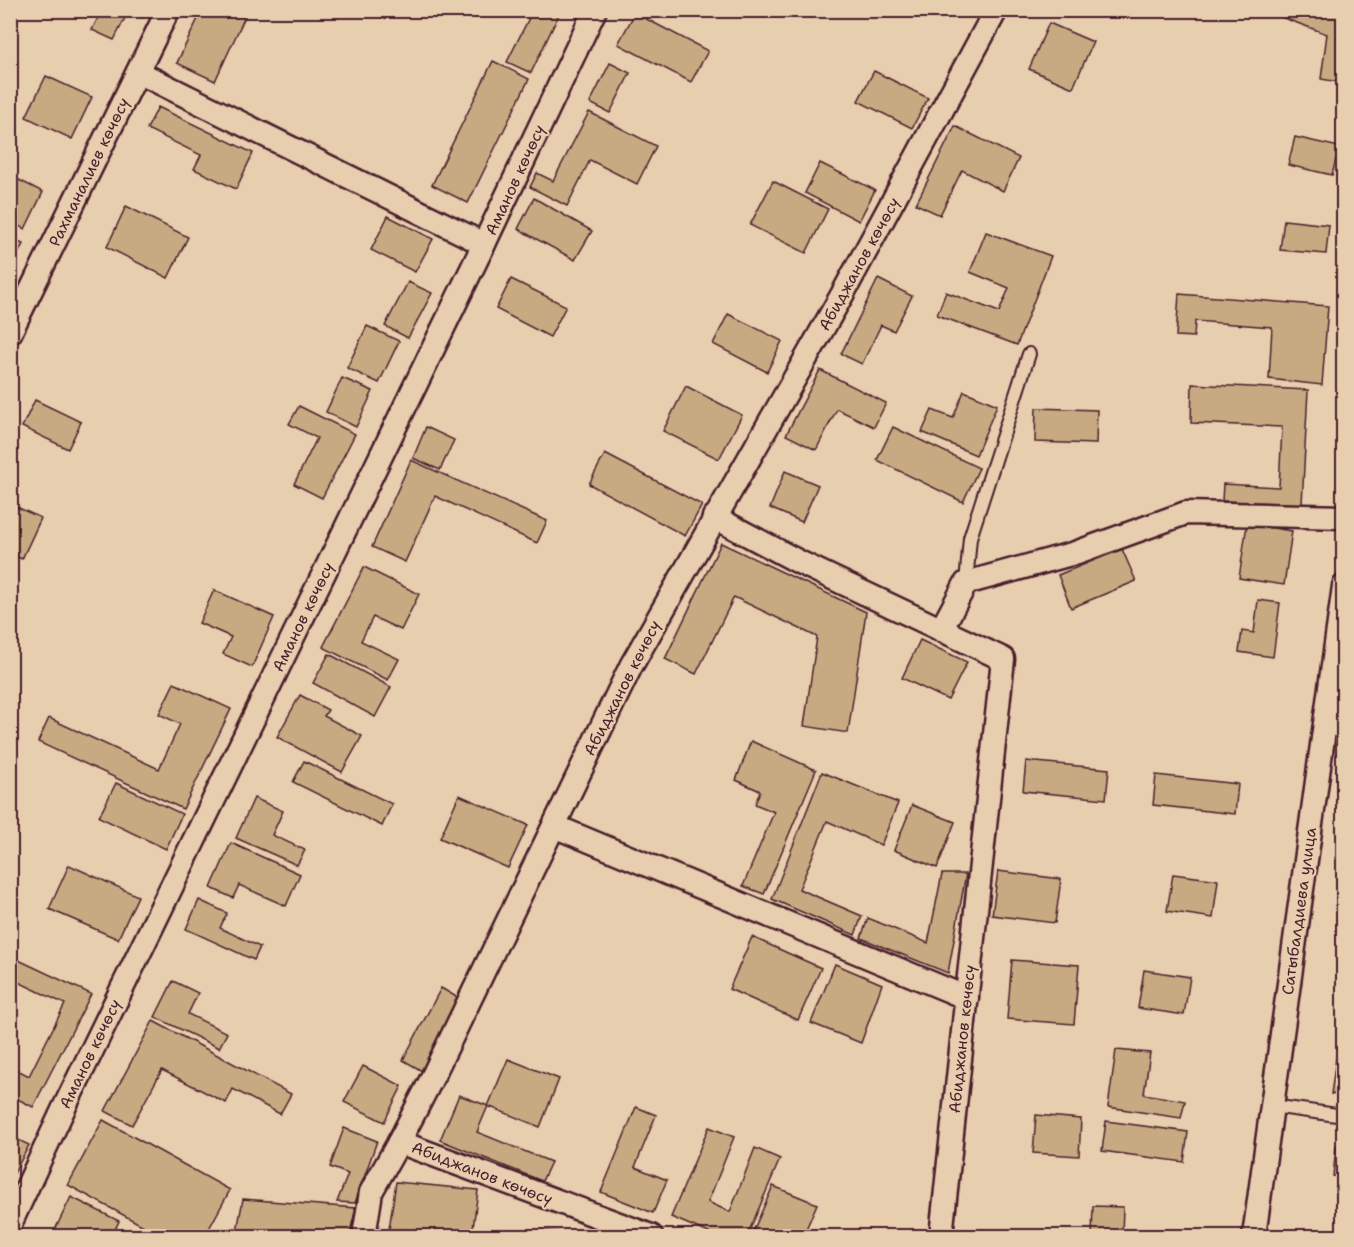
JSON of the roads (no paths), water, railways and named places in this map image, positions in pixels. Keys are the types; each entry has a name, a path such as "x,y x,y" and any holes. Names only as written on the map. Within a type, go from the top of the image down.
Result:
{"street":[{"name":"Рахманалиев көчөсү","path":"10,333 168,10"},
{"name":"Аманов көчөсү","path":"10,1224 595,10"},
{"name":"Абиджанов көчөсү","path":"650,1236 399,1142 631,666 842,295 996,10"},
{"path":"138,72 484,244"},
{"path":"714,517 941,630 966,583 1075,553 1186,513 1344,517"},
{"name":"Сатыбалдиева улица","path":"1254,1236 1344,586"},
{"name":"Абиджанов көчөсү","path":"941,630 1003,658 941,1236"},
{"path":"554,826 967,998"},
{"path":"364,1236 371,1192 399,1142"}],"lane":[{"path":"966,583 970,538 1029,354"},
{"path":"1272,1106 1344,1116"}]}
